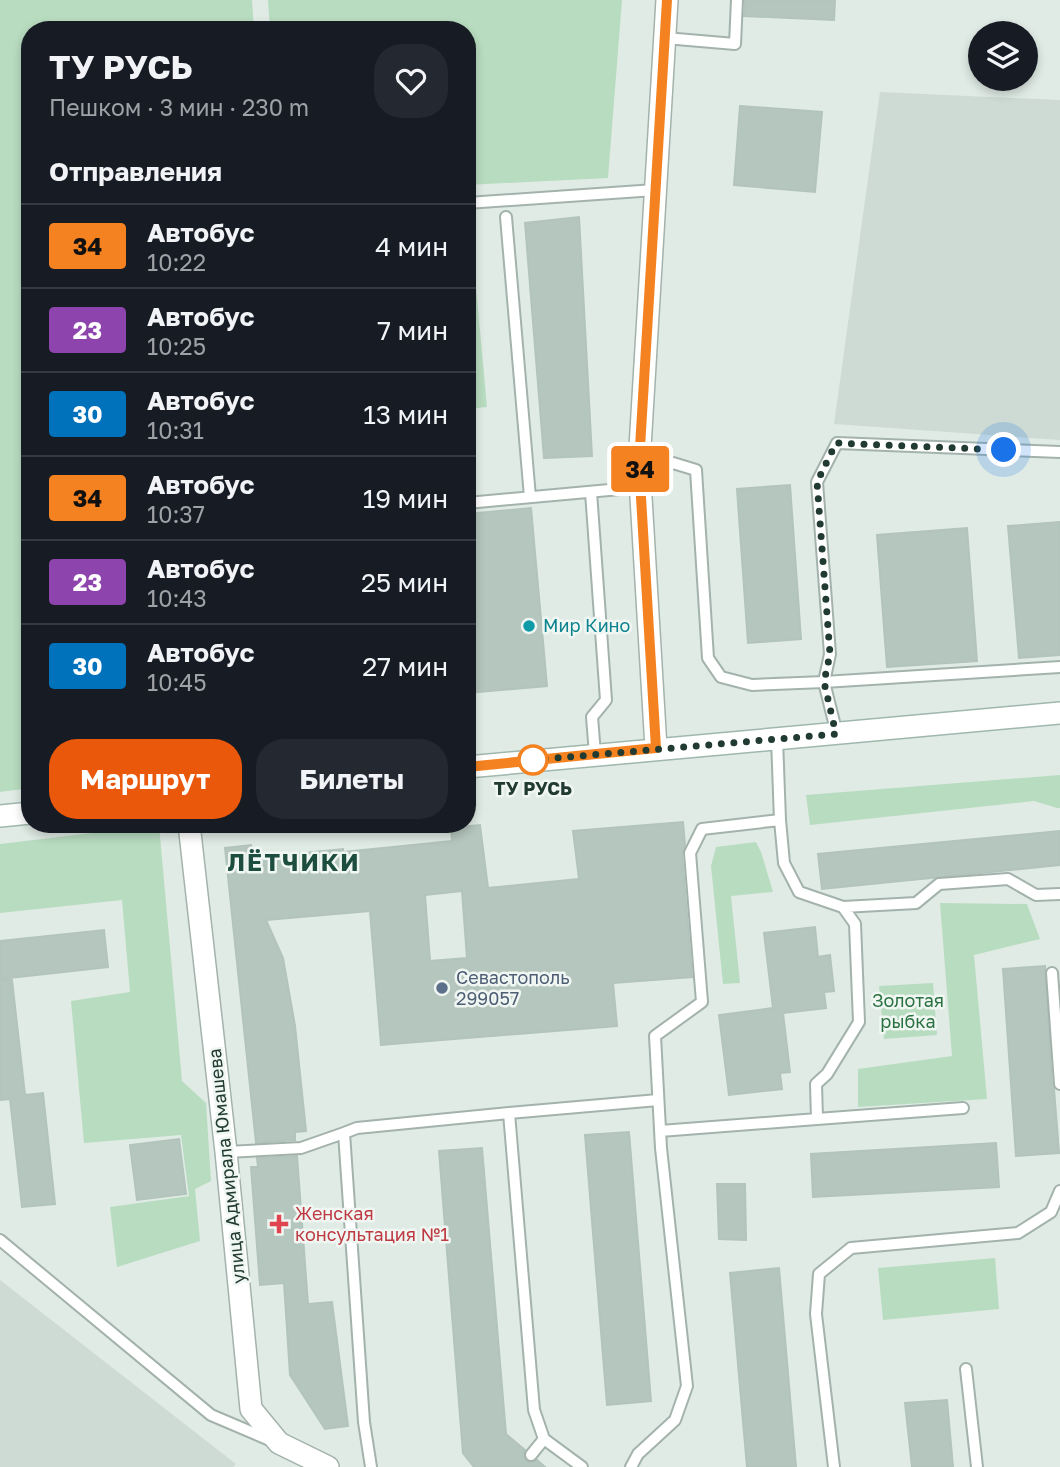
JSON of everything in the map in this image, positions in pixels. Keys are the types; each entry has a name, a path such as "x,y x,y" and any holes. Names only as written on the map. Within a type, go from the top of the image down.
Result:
{"street":[{"path":"656,748 639,464 667,0"},
{"path":"476,765 1060,713"},
{"path":"0,816 21,814"},
{"name":"улица Адмирала Юмашева","path":"191,833 251,1409 279,1444 297,1460 328,1467"}],"lane":[{"path":"665,38 735,44 737,0"},
{"path":"476,202 655,190"},
{"path":"506,216 530,497"},
{"path":"836,734 824,682 830,654 817,482 836,443 1060,452"},
{"path":"639,464 673,463 696,470 708,658 721,677 752,685 1060,667"},
{"path":"476,502 642,487"},
{"path":"591,492 606,700 592,717 595,754"},
{"path":"777,740 784,863 799,892 843,907 916,903 939,884 1008,879 1036,895 1060,894"},
{"path":"631,1467 638,1454 675,1420 687,1385 660,1130 655,1036 702,1002 690,853 702,829 780,820"},
{"path":"817,1119 816,1084 827,1074 859,1022 855,924 843,907"},
{"path":"1052,973 1060,1084"},
{"path":"226,1152 301,1148 357,1128 658,1100"},
{"path":"660,1130 963,1108"},
{"path":"509,1113 534,1410 544,1439 582,1467"},
{"path":"344,1133 364,1422 371,1467"},
{"path":"834,1467 816,1314 818,1274 851,1248 1018,1233 1051,1212 1060,1191"},
{"path":"0,1240 211,1415 279,1444"},
{"path":"966,1369 978,1467"},
{"path":"531,1455 544,1439"}],"shaded area":[{"path":"880,92 1060,100 1060,440 834,424"},
{"path":"0,1280 236,1464 233,1467 0,1467"}],"green space":[{"path":"0,0 252,0 253,21 21,21 21,789 0,792"},
{"path":"268,0 622,0 608,178 476,185 476,21 269,21"},
{"path":"476,288 487,407 476,408"},
{"path":"1060,775 1060,808 1034,801 810,825 806,795"},
{"path":"92,833 160,833 182,1081 206,1103 211,1181 195,1189 200,1241 117,1267 110,1207 189,1196 181,1135 84,1143 71,1001 130,992 122,900 0,913 0,844"},
{"path":"756,842 773,892 731,896 740,983 723,984 711,866 716,847"},
{"path":"940,903 1027,904 1040,939 974,955 987,1099 858,1107 858,1069 952,1056"},
{"name":"Золотая рыбка","path":"933,983 937,1035 884,1039 879,986"},
{"path":"995,1258 999,1309 883,1320 878,1268"}],"building":[{"path":"745,0 835,0 834,20 744,16"},
{"path":"740,106 822,112 815,192 734,185"},
{"path":"579,217 592,456 544,458 525,223"},
{"path":"790,485 801,639 748,643 737,489"},
{"path":"531,508 547,686 476,692 476,513"},
{"path":"1060,522 1060,655 1019,658 1008,526"},
{"path":"967,528 977,661 887,667 877,535"},
{"path":"683,822 685,845 682,854 692,977 613,983 617,1026 381,1045 370,911 266,920 283,958 295,1026 306,1131 295,1132 295,1140 256,1143 225,848 251,845 253,858 343,849 343,852 452,841 451,833 476,833 476,825 480,825 488,888 579,879 573,831","holes":["462,891 467,958 430,961 425,895"]},
{"path":"1060,831 1060,865 822,889 818,854"},
{"path":"815,927 818,957 830,955 834,991 824,992 826,1008 783,1013 790,1072 780,1073 782,1089 729,1095 719,1015 773,1008 764,933"},
{"path":"104,930 108,967 0,979 0,941"},
{"path":"1045,966 1059,1153 1016,1156 1003,969"},
{"path":"0,980 12,980 25,1095 43,1093 55,1204 22,1207 10,1099 0,1100"},
{"path":"629,1132 651,1401 607,1405 585,1135"},
{"path":"179,1139 186,1194 137,1200 130,1145"},
{"path":"996,1143 999,1187 813,1197 811,1154"},
{"path":"482,1148 506,1434 525,1450 523,1454 526,1461 530,1463 537,1460 545,1467 474,1467 463,1453 439,1151"},
{"path":"297,1156 308,1304 332,1302 348,1426 325,1429 290,1375 284,1283 260,1285 251,1167 258,1167 257,1158"},
{"path":"717,1184 745,1184 746,1240 719,1239"},
{"path":"779,1268 796,1467 747,1467 730,1273"},
{"path":"947,1400 953,1467 912,1467 905,1403"}],"bus line":[{"name":"34","path":"476,766 656,748 639,464 667,0"}],"place":[{"name":"Мир Кино","path":"529,626"},
{"name":"ТУ РУСЬ","path":"533,760"},
{"name":"Севастополь 299057","path":"442,988"},
{"name":"Женская консультация №1","path":"279,1224"}],"district":[{"name":"ЛЁТЧИКИ","path":"294,863"}],"route":[{"path":"533,760 836,734 824,682 830,654 817,482 836,443 1004,450"}]}
